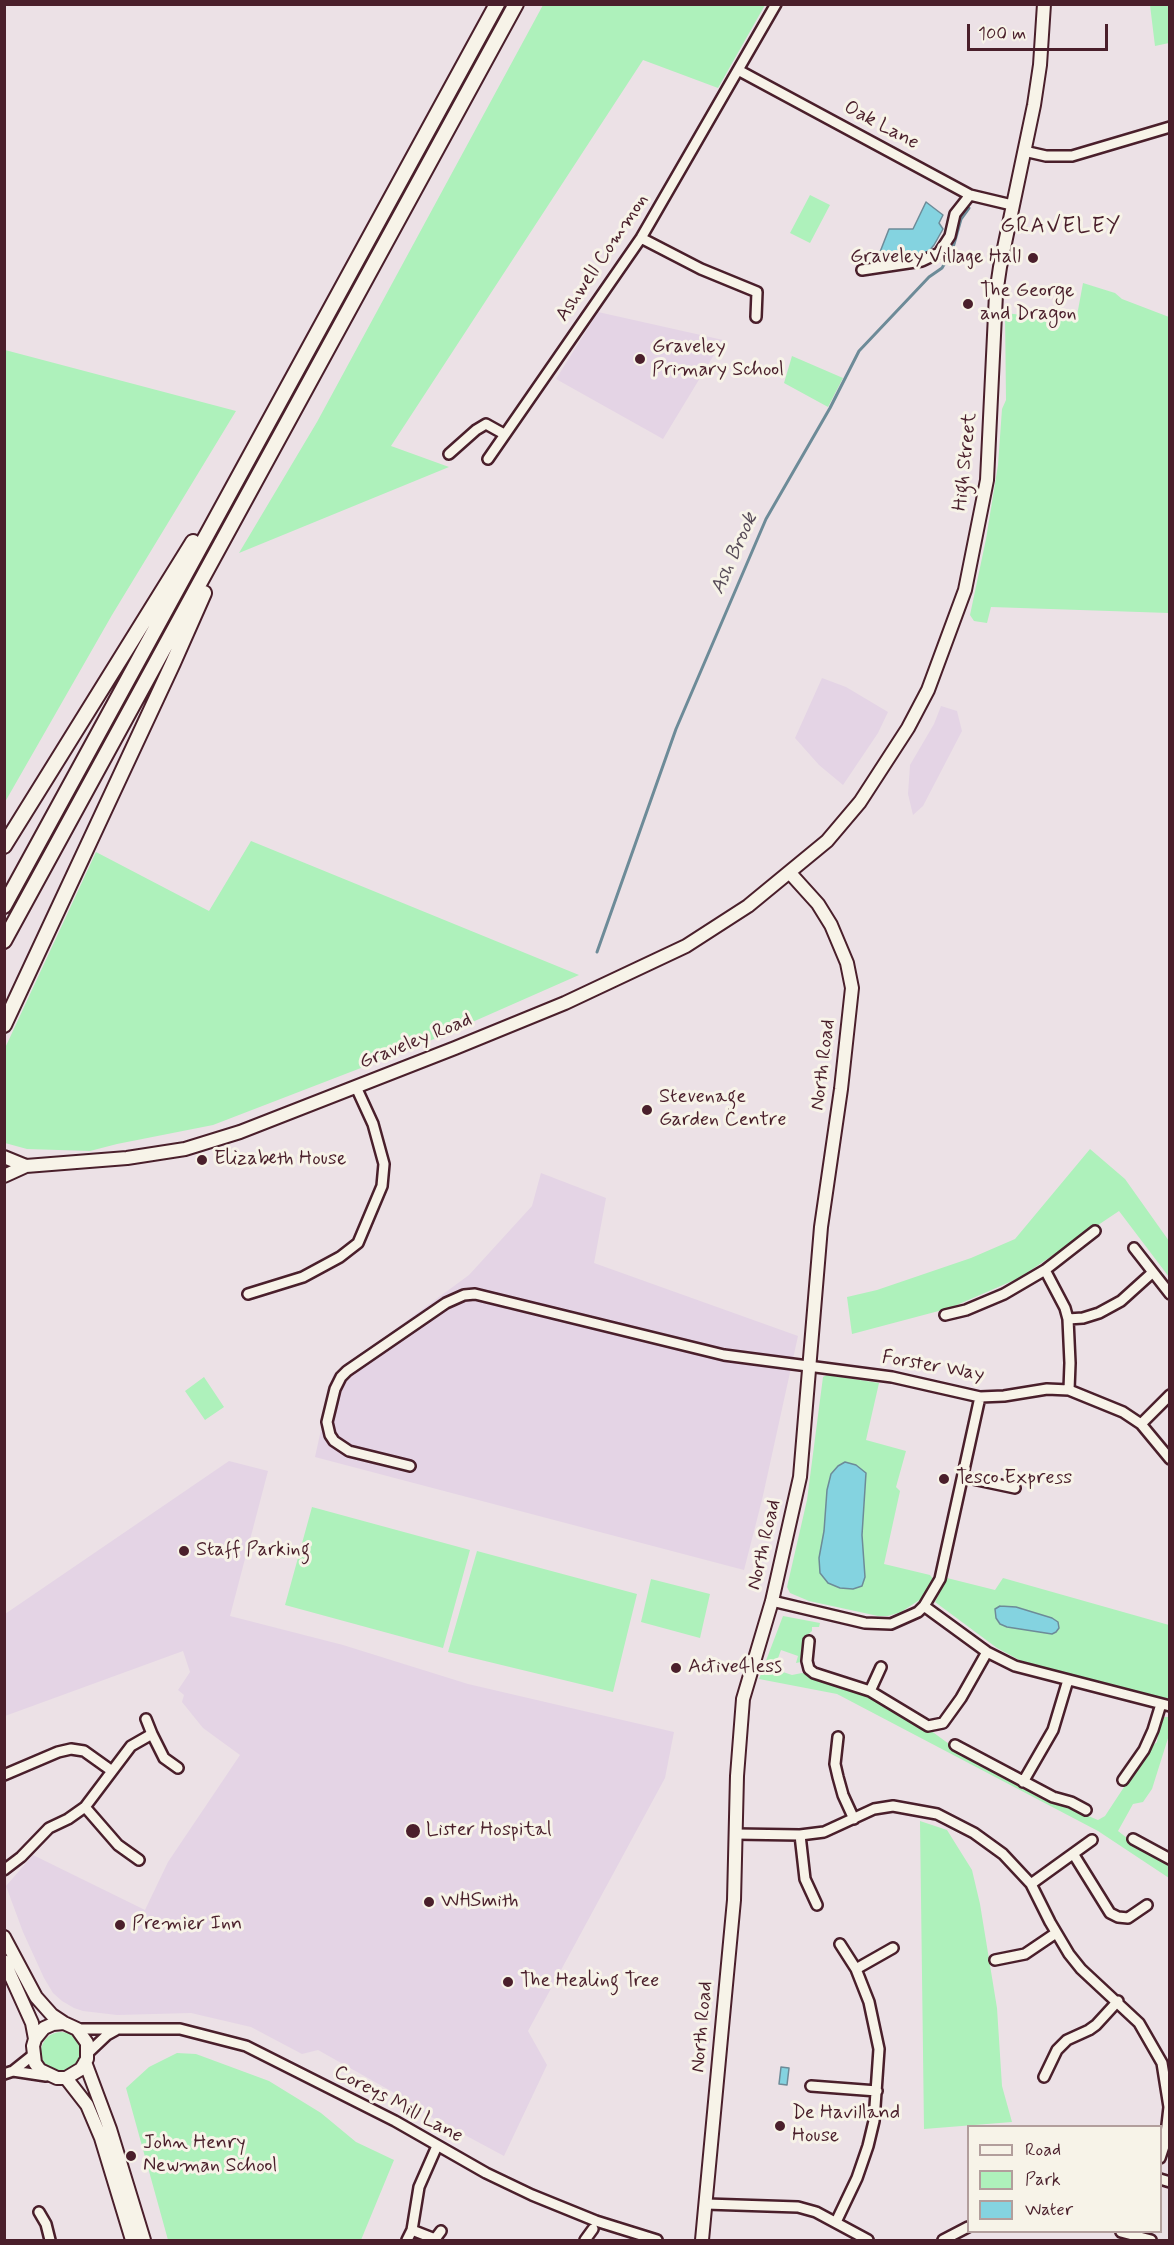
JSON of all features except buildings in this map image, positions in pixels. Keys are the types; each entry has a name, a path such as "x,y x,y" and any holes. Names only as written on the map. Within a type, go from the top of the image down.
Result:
{"highway":[{"path":"4,906 497,4"},
{"path":"4,941 516,4"},
{"path":"4,846 129,641 231,489"},
{"path":"4,1025 173,663 225,538"}],"main road":[{"name":"High Street","path":"790,873 827,841 860,802 908,728 928,690 965,590 987,480 996,294 1040,65 1044,4"},
{"name":"Graveley Road","path":"4,1176 26,1166 127,1158 185,1149 240,1132 565,1003 648,966 716,928 790,873"},
{"name":"North Road","path":"702,2241 734,1900 735,1834 743,1699 772,1601 800,1476 821,1227 841,1089 852,988 847,963 831,925 818,904 790,873"},
{"name":"Graveley Road","path":"4,1157 26,1166"},
{"path":"4,1937 36,1997 52,2015 77,2029 87,2043 87,2058 144,2241"},
{"path":"4,1961 32,2023 35,2039 33,2055 40,2070 52,2077 66,2078 76,2073 87,2058"},
{"path":"35,2039 44,2028 64,2023"},
{"path":"66,2078 87,2105 101,2138 132,2241"}],"street":[{"name":"Ashwell Common","path":"488,459 641,238 776,4"},
{"name":"Oak Lane","path":"738,70 970,195 1012,204"},
{"path":"1024,151 1053,157 1072,156 1170,128"},
{"path":"862,270 922,261 939,254 950,236 955,214 970,195"},
{"path":"641,238 701,268 757,292 756,317"},
{"path":"449,454 486,424 504,434"},
{"path":"248,1294 303,1277 340,1257 358,1244 382,1186 384,1164 373,1124 356,1087"},
{"path":"945,1315 966,1310 1004,1294 1045,1270 1095,1231"},
{"path":"1134,1248 1152,1274 1170,1294"},
{"path":"1045,1270 1065,1308 1068,1319 1069,1390"},
{"path":"1068,1319 1083,1318 1099,1313 1121,1301 1152,1274"},
{"name":"Forster Way","path":"410,1466 349,1450 334,1441 327,1422 335,1389 346,1371 446,1303 464,1295 475,1294 724,1355 892,1377 980,1397 1004,1396 1047,1389 1069,1390 1123,1412 1141,1424 1170,1459"},
{"path":"1141,1424 1170,1395"},
{"path":"772,1601 865,1623 891,1624 918,1612 940,1579 980,1397"},
{"path":"963,1477 1015,1488"},
{"path":"924,1606 987,1652 1015,1666 1165,1705 1144,1750 1123,1780"},
{"path":"809,1641 807,1661 809,1670 870,1691 928,1726 943,1724 987,1652"},
{"path":"870,1691 881,1667"},
{"path":"1023,1782 1053,1730 1068,1680"},
{"path":"146,1719 164,1758 178,1768"},
{"path":"5,1867 21,1857 49,1828 85,1807 135,1742 152,1734"},
{"path":"838,1737 835,1764 843,1795 854,1819"},
{"path":"955,1745 1023,1782 1086,1810"},
{"path":"4,1775 58,1752 71,1749 84,1751 112,1770"},
{"path":"735,1834 800,1835 824,1832 874,1809 893,1806 937,1814 974,1833 1003,1854 1031,1884 1056,1933 1082,1969 1139,2023 1162,2063 1169,2107 1162,2154"},
{"path":"85,1807 124,1857 139,1860"},
{"path":"800,1835 805,1879 817,1905"},
{"path":"1133,1839 1170,1859"},
{"path":"1031,1884 1092,1840"},
{"path":"1074,1855 1110,1913 1128,1918 1147,1905"},
{"path":"995,1960 1024,1954 1056,1933"},
{"path":"836,2222 857,2178 868,2146 874,2121 879,2049 869,2002 856,1969 840,1944"},
{"path":"856,1969 893,1948"},
{"path":"1044,2077 1057,2050 1067,2040 1096,2025 1118,2001"},
{"name":"Coreys Mill Lane","path":"77,2029 180,2029 246,2046 395,2121 486,2173 560,2208 657,2241"},
{"path":"87,2058 107,2035 116,2030"},
{"path":"9,2072 33,2055"},
{"path":"9,2072 52,2077"},
{"path":"811,2086 877,2091"},
{"path":"407,2241 412,2230 419,2187 437,2146"},
{"path":"706,2204 798,2207 816,2212 868,2241"},
{"path":"39,2212 46,2224 50,2241"},
{"path":"943,2241 967,2228"},
{"path":"585,2241 593,2229"},
{"path":"412,2230 437,2237"},
{"path":"1134,2233 1151,2241"}],"shaded area":[{"name":"Graveley Primary School","path":"598,312 723,340 663,439 556,379"},
{"path":"822,678 846,687 888,712 878,733 843,785 819,765 795,738"},
{"path":"941,706 957,711 962,731 923,806 913,815 908,794 910,765 934,724"},
{"path":"541,1173 606,1198 594,1263 798,1336 744,1570 315,1457 333,1375 469,1275 532,1206"},
{"name":"Lister Hospital","path":"229,1461 268,1471 230,1616 343,1645 468,1684 674,1732 665,1778 528,2031 547,2065 504,2156 409,2105 391,2091 318,2050 302,2054 251,2027 191,2013 117,2015 74,2008 53,1993 23,1932 6,1886 33,1855 145,1910 168,1862 240,1755 203,1728 182,1702 184,1695 178,1690 190,1672 183,1651 5,1716 5,1614"}],"green space":[{"path":"543,5 765,5 718,88 643,60 391,446 449,467 239,553 317,422"},
{"path":"1150,5 1169,5 1169,43 1155,46"},
{"path":"810,195 830,205 810,243 790,233"},
{"path":"1083,283 1115,293 1122,299 1169,317 1169,613 991,607 987,623 974,621 970,615 986,539 998,465 1002,409 1006,400 1005,313 1076,321"},
{"path":"5,350 236,411 112,615 5,802"},
{"path":"792,356 843,378 828,407 784,383"},
{"path":"251,841 579,975 418,1046 213,1125 90,1151 27,1149 5,1143 5,1048 96,852 209,911"},
{"path":"1090,1149 1125,1179 1169,1241 1169,1277 1119,1211 1019,1278 950,1308 852,1334 847,1297 877,1290 971,1258 1015,1239"},
{"path":"827,1375 879,1383 866,1440 906,1451 896,1487 900,1491 884,1564 930,1575 934,1580 921,1599 901,1612 888,1616 878,1616 809,1601 790,1593 787,1587 807,1500 823,1377"},
{"path":"204,1377 224,1407 205,1420 185,1391"},
{"path":"312,1507 470,1550 443,1648 285,1605"},
{"path":"477,1551 637,1594 613,1692 448,1652"},
{"path":"947,1578 995,1590 1003,1578 1169,1625 1169,1700 1025,1663 997,1648 935,1602"},
{"path":"651,1579 710,1594 700,1638 641,1622"},
{"path":"783,1616 820,1623 819,1627 812,1627 812,1631 803,1639 801,1662 796,1663 798,1656 781,1650 774,1669 792,1675 802,1673 866,1694 930,1730 949,1744 1022,1784 1057,1803 1098,1820 1105,1816 1149,1749 1157,1742 1160,1717 1169,1717 1169,1735 1152,1789 1143,1802 1133,1804 1118,1831 1136,1845 1169,1864 1169,1878 1098,1831 837,1694 759,1679"},
{"path":"920,1821 947,1830 972,1870 980,1904 997,2008 1002,2086 1012,2122 924,2129"},
{"path":"61,2032 75,2038 81,2052 75,2066 61,2072 47,2066 41,2052 47,2038"},
{"path":"177,2053 196,2054 269,2081 321,2113 356,2142 394,2160 361,2240 168,2240 126,2088 149,2067"}],"water":[{"path":"926,202 943,215 939,223 943,229 934,245 928,252 883,258 880,252 889,229 913,229"},
{"path":"845,1462 856,1465 866,1473 862,1535 865,1577 862,1586 853,1589 840,1588 828,1583 820,1573 819,1558 831,1474"},
{"path":"1000,1606 1016,1607 1052,1618 1058,1622 1059,1628 1052,1634 1007,1627 1000,1624 996,1618 995,1609"},
{"path":"781,2067 789,2068 787,2085 779,2084"}],"waterway":[{"name":"Ash Brook","path":"597,952 676,729 766,519 830,408 859,351 929,277 942,268 952,251 961,219 969,208"}],"place":[{"name":"Graveley Village Hall","path":"1033,258"},
{"name":"The George and Dragon","path":"968,304"},
{"name":"Graveley Primary School","path":"640,359"},
{"name":"Stevenage Garden Centre","path":"647,1110"},
{"name":"Elizabeth House","path":"202,1160"},
{"name":"Tesco Express","path":"944,1479"},
{"name":"Staff Parking","path":"184,1551"},
{"name":"Active4less","path":"676,1668"},
{"name":"Lister Hospital","path":"413,1831"},
{"name":"WHSmith","path":"429,1902"},
{"name":"Premier Inn","path":"120,1925"},
{"name":"The Healing Tree","path":"508,1982"},
{"name":"De Havilland House","path":"780,2126"},
{"name":"John Henry Newman School","path":"131,2156"}],"district":[{"name":"GRAVELEY","path":"1061,227"}]}
